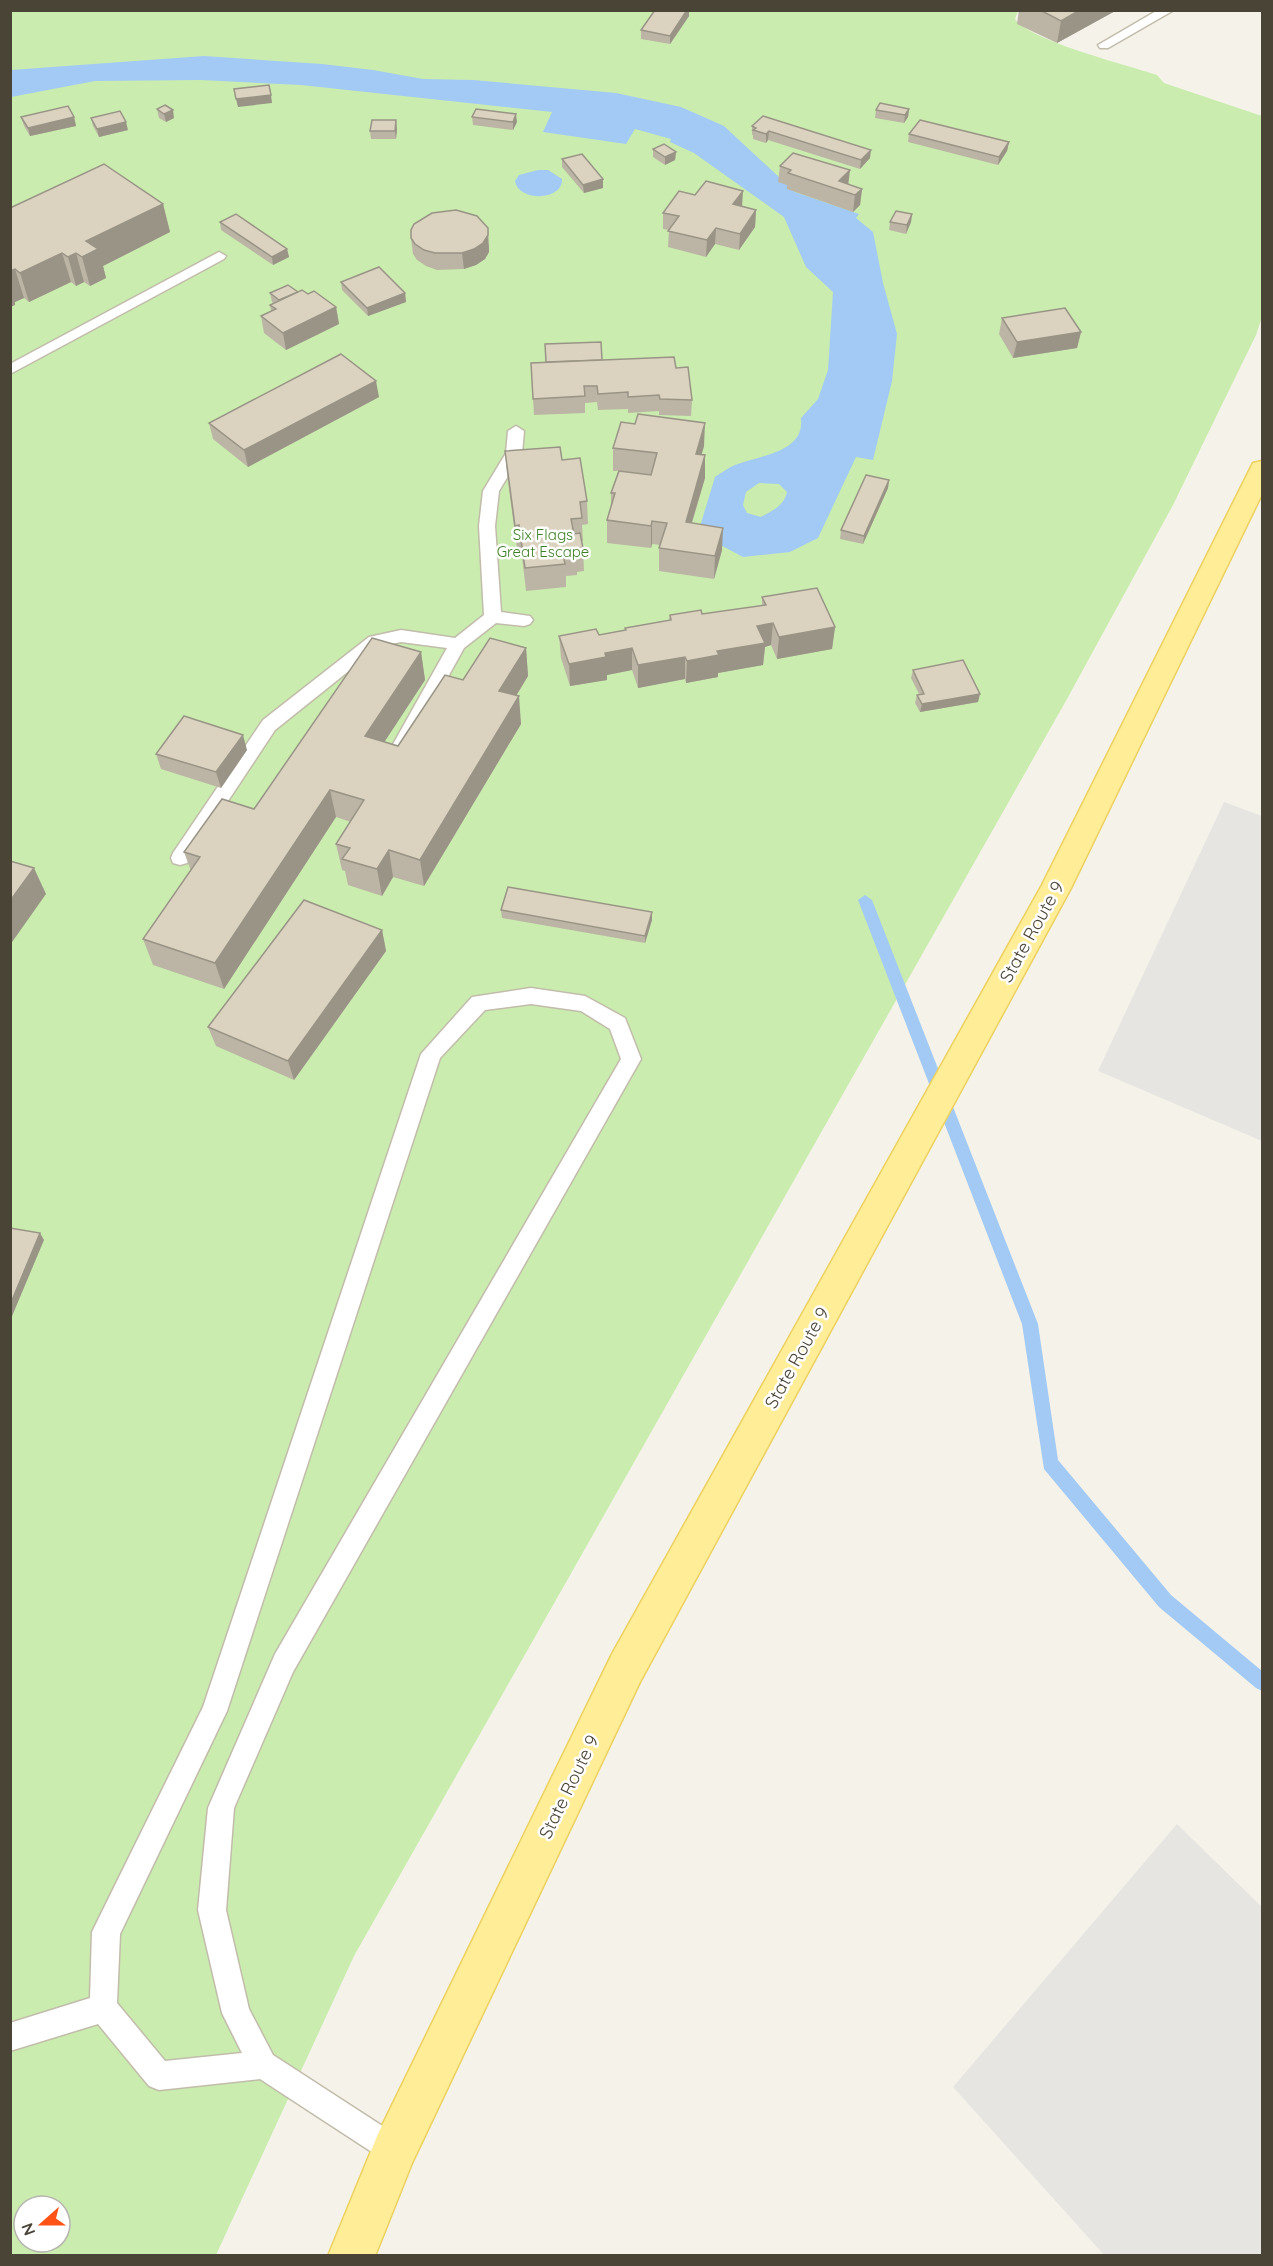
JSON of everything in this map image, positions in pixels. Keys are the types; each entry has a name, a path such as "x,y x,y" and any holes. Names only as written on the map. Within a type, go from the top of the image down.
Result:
{"main road":[{"name":"State Route 9","path":"351,2256 394,2150 626,1668 1056,888 1263,469"}],"lane":[{"path":"1104,45 1168,10"},
{"path":"10,370 219,256"},
{"path":"493,617 487,526 491,491 514,453 516,431"},
{"path":"391,764 458,644 493,617 524,620"},
{"path":"180,858 269,725 375,641 401,636 458,644"},
{"path":"262,2065 159,2076 103,2008 106,1932 214,1711 431,1054 479,1004 531,996 585,1004 618,1024 631,1059 284,1663 221,1809 212,1910 236,2013 262,2065 394,2150"},
{"path":"10,2037 103,2008"}],"green space":[{"name":"Six Flags Great Escape","path":"11,11 1018,11 1015,19 1039,36 1080,52 1157,75 1164,83 1262,116 1262,317 1256,335 1173,505 1067,699 354,1956 216,2255 11,2255"}],"shaded area":[{"path":"1224,802 1262,816 1262,1141 1098,1071"},
{"path":"1177,1824 1262,1907 1262,2255 1104,2255 953,2087"}],"water":[{"path":"204,56 322,64 423,79 473,80 616,93 681,107 724,126 795,192 859,214 856,218 873,232 883,283 897,334 892,381 873,460 856,457 818,538 790,552 743,557 698,533 715,477 735,465 779,451 796,439 800,430 801,418 818,399 828,370 833,292 806,267 784,217 694,153 670,142 671,139 635,129 626,144 543,132 552,112 301,85 201,80 95,81 11,97 11,70","holes":["759,483 779,484 787,492 781,504 761,517 747,513 743,505 746,492"]},
{"path":"548,170 562,179 556,192 540,196 524,193 518,188 515,181 519,175"}],"building":[{"path":"655,10 687,10 670,36 641,30"},
{"path":"1040,10 1080,10 1061,21"},
{"path":"269,85 271,95 236,99 234,89"},
{"path":"880,103 909,109 905,115 876,110"},
{"path":"165,105 173,110 164,114 157,109"},
{"path":"68,106 74,117 28,128 21,117"},
{"path":"476,109 516,114 513,122 472,117"},
{"path":"120,111 126,122 97,129 91,118"},
{"path":"763,116 871,150 861,160 769,131 766,134 753,130 756,128 752,126"},
{"path":"372,120 396,120 395,131 370,131"},
{"path":"920,120 1009,142 999,157 909,134"},
{"path":"664,144 676,152 665,157 653,149"},
{"path":"793,153 850,170 839,181 862,189 855,195 788,173 791,170 780,166"},
{"path":"582,154 603,179 583,185 562,159"},
{"path":"104,164 163,204 86,241 98,249 82,257 76,253 68,257 62,253 20,273 15,269 10,271 10,208"},
{"path":"706,181 743,191 733,204 756,210 740,234 716,228 707,240 668,231 679,216 663,213 679,191 695,195"},
{"path":"456,210 477,216 488,228 488,235 483,243 462,253 435,253 415,244 411,238 414,224 432,213"},
{"path":"896,211 912,214 907,225 890,222"},
{"path":"236,214 287,249 272,257 220,222"},
{"path":"379,267 405,293 367,308 341,282"},
{"path":"288,285 298,292 279,300 270,293"},
{"path":"302,290 308,294 314,291 336,307 283,333 261,316 276,309 270,305"},
{"path":"1065,308 1081,332 1017,342 1002,318"},
{"path":"601,342 602,360 546,362 545,344"},
{"path":"341,354 376,381 244,450 209,423"},
{"path":"674,357 676,368 688,367 692,400 660,399 659,395 628,397 628,392 598,394 597,386 584,386 585,396 533,399 531,363"},
{"path":"638,414 705,423 696,454 705,455 686,522 723,528 715,556 659,548 667,523 652,521 651,526 607,520 615,493 611,493 619,471 651,475 657,453 613,448 621,422 635,424"},
{"path":"560,447 562,460 580,458 587,501 580,502 582,518 571,519 574,534 580,533 583,548 576,549 576,553 563,554 565,564 525,568 519,525 515,526 505,451"},
{"path":"866,475 889,480 864,536 841,530"},
{"path":"817,588 835,627 779,637 773,623 757,626 765,643 717,651 719,655 687,661 685,657 638,665 632,648 605,653 606,657 569,664 559,636 596,629 599,635 671,620 670,615 701,610 702,614 766,605 762,597"},
{"path":"372,638 421,652 365,736 398,746 445,675 463,680 490,638 526,648 499,691 519,696 420,860 389,850 377,869 342,859 350,848 336,844 364,800 330,790 215,963 143,939 200,857 184,852 222,799 254,809"},
{"path":"963,660 980,694 922,704 917,695 924,694 913,670"},
{"path":"184,716 243,735 216,772 156,754"},
{"path":"10,861 34,868 10,901"},
{"path":"508,887 652,912 645,936 501,910"},
{"path":"304,900 382,930 288,1061 208,1027"},
{"path":"10,1228 40,1233 10,1305"}],"waterway":[{"path":"865,900 1030,1324 1050,1463 1165,1601 1262,1682"}]}
